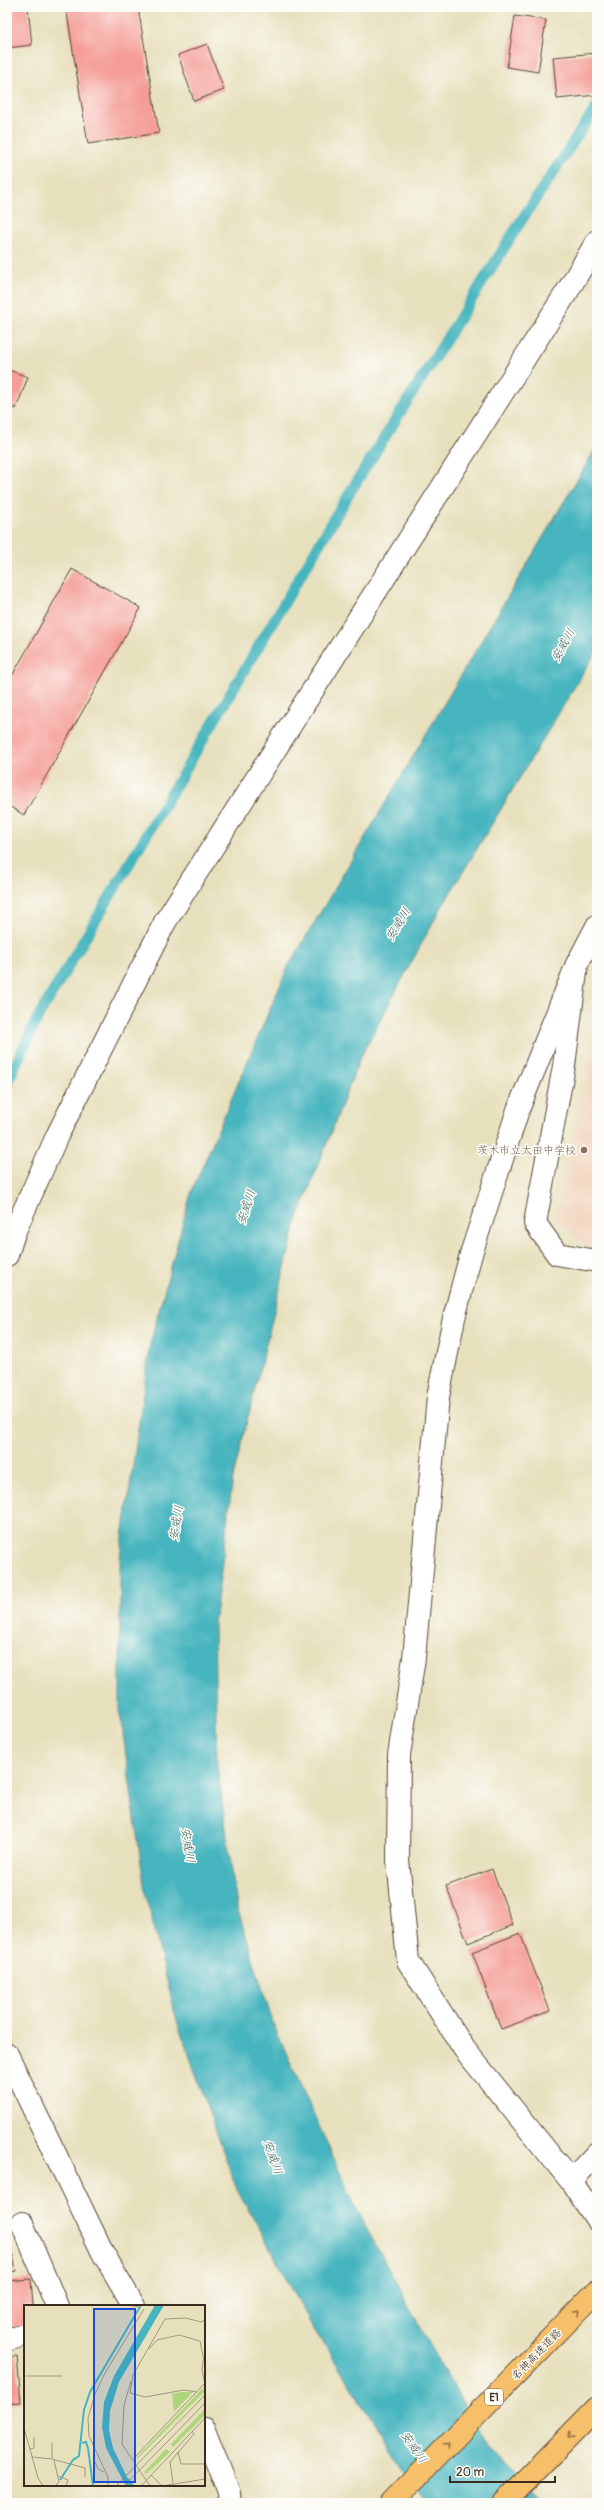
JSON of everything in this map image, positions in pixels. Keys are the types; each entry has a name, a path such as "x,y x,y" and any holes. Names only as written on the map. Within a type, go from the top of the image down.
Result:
{"highway":[{"name":"名神高速道路","path":"390,2503 597,2290"},
{"path":"504,2503 597,2408"}],"street":[{"path":"7,1255 14,1233 57,1136 166,922 570,288 597,241"},
{"path":"597,926 578,964 518,1110 476,1239 454,1318 438,1397 414,1658 399,1755 398,1860 408,1962 465,2050 571,2181 597,2220"},
{"path":"578,964 564,1066 535,1223 557,1254 597,1261"},
{"path":"7,2054 103,2253 133,2305"},
{"path":"571,2181 597,2153"},
{"path":"22,2223 56,2305"},
{"path":"205,2432 229,2493 230,2503"}],"shaded area":[{"name":"茨木市立太田中学校","path":"597,1035 597,1247 589,1247 555,1221"}],"water":[{"name":"安威川","path":"597,446 597,650 437,915 360,1058 296,1223 233,1478 214,1624 217,1765 237,1907 274,2026 355,2206 420,2327 488,2447 538,2503 427,2503 315,2331 236,2187 177,2021 145,1892 120,1712 120,1558 150,1344 191,1193 288,967"}],"building":[{"path":"7,7 28,7 32,45 7,48"},
{"path":"66,7 138,7 159,133 88,144"},
{"path":"515,16 546,20 538,72 507,67"},
{"path":"207,44 224,90 194,101 178,55"},
{"path":"597,53 597,95 557,99 553,57"},
{"path":"9,370 28,377 16,409 7,405"},
{"path":"72,569 141,608 24,815 7,805 7,685"},
{"path":"492,1869 513,1925 468,1943 446,1886"},
{"path":"520,1933 550,2011 501,2029 472,1952"},
{"path":"9,2234 16,2271 7,2273 7,2235"},
{"path":"31,2279 33,2305 24,2305 24,2326 7,2327 7,2281"},
{"path":"17,2356 21,2402 7,2403 7,2357"}],"waterway":[{"path":"7,1083 37,1019 352,489 521,221 597,106"}],"place":[{"name":"茨木市立太田中学校","path":"584,1150"}]}
